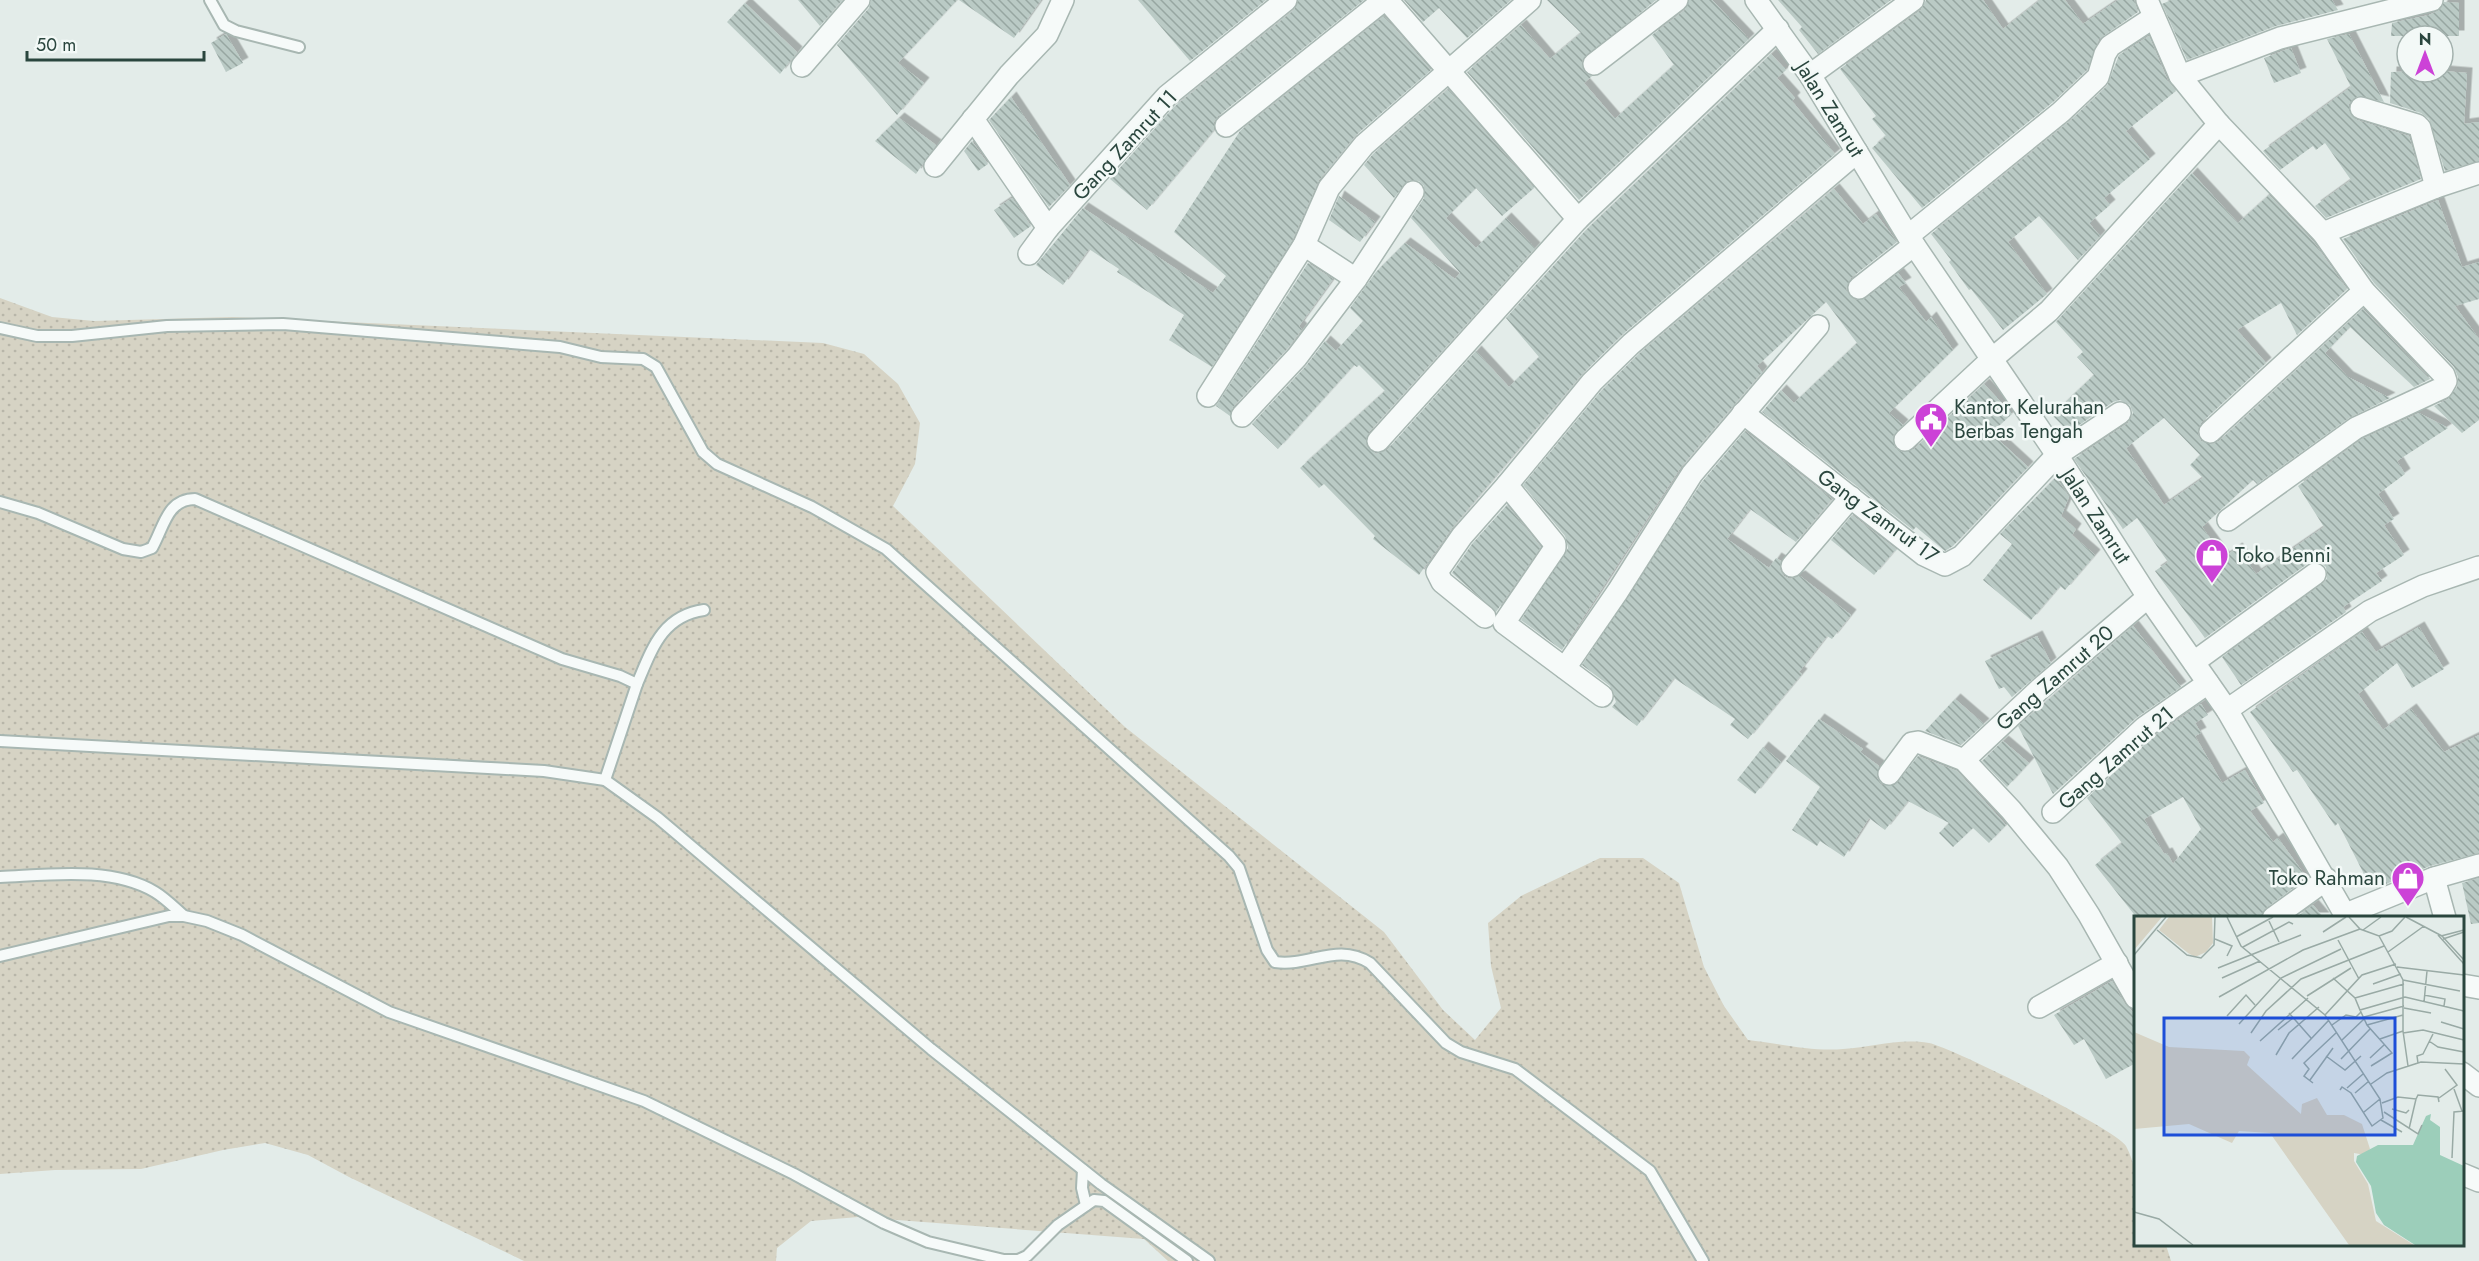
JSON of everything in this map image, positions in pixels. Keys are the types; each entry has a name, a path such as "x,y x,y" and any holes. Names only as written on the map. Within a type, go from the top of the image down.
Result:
{"street":[{"path":"802,66 860,0"},
{"path":"935,166 1009,75 1047,36 1063,0"},
{"name":"Gang Zamrut 11","path":"1029,254 1048,228 1167,96 1286,0"},
{"path":"1226,126 1386,0 1578,219"},
{"path":"1208,396 1304,245 1329,188 1344,166 1364,144 1530,0"},
{"path":"1594,64 1677,0"},
{"name":"Jalan Zamrut","path":"1756,0 1810,75 1911,240 2057,455 2148,597 2227,710 2327,879 2346,916"},
{"path":"1810,75 1913,0"},
{"path":"2180,76 2280,38 2432,0"},
{"path":"1859,288 2098,77 2104,54 2110,46 2151,8 2180,76 2219,124 2323,233 2364,291 2444,375 2445,385 2356,428 2228,520"},
{"path":"1378,441 1578,219 1778,29"},
{"path":"2361,108 2417,124 2436,187"},
{"path":"973,119 1048,228"},
{"path":"1905,440 2063,297 2219,124"},
{"path":"1485,617 1442,582 1437,572 1462,536 1592,382 1631,344 1857,152"},
{"path":"2323,233 2436,187 2479,173"},
{"path":"1242,416 1298,357 1356,279 1413,192"},
{"path":"1304,245 1356,279"},
{"path":"2210,432 2364,291"},
{"path":"1565,669 1618,591 1692,474 1818,326"},
{"name":"Gang Zamrut 17","path":"1743,413 1924,555 1945,565 1962,556 2057,455"},
{"path":"2057,455 2120,413"},
{"path":"1507,485 1555,544 1555,548 1504,623 1602,696"},
{"path":"1792,566 1851,497"},
{"path":"2227,710 2370,611 2423,586 2479,567"},
{"path":"2194,662 2315,574"},
{"name":"Gang Zamrut 20","path":"1964,760 2042,687 2148,597"},
{"name":"Gang Zamrut 21","path":"2053,812 2145,726 2208,683"},
{"path":"1889,774 1908,745 1912,743 1918,742 1964,760 2011,810 2058,867 2134,994"},
{"path":"2346,916 2434,878 2479,865"},
{"path":"2434,878 2444,916"},
{"path":"2277,916 2327,879"},
{"path":"2039,1006 2117,963"},
{"path":"2464,985 2479,988"},
{"path":"2464,1074 2479,1086"},
{"path":"2464,1174 2479,1181"}],"lane":[{"path":"210,0 224,25 236,31 299,47"},
{"path":"0,328 37,336 72,336 167,326 283,324 560,347 601,357 643,359 656,367 703,452 710,458 732,471 812,507 886,549 1229,856 1239,868 1267,950 1275,962 1287,963 1342,953 1356,954 1370,963 1446,1043 1461,1052 1515,1068 1650,1171 1703,1261"},
{"path":"0,502 38,513 123,549 141,552 152,548 171,508 183,499 195,499 562,659 620,676 637,684"},
{"path":"605,780 617,739 626,721 637,684 654,642 676,619 704,610"},
{"path":"0,741 544,771 605,780 658,818 931,1049 1083,1170 1209,1261"},
{"path":"0,877 87,873 133,883 155,892 184,916"},
{"path":"0,956 169,916 184,916 207,921 242,935 389,1012 644,1101 794,1174 884,1223 928,1242 1004,1260 1018,1260 1028,1256 1058,1225 1094,1200 1104,1201 1187,1261"},
{"path":"1083,1170 1082,1188 1086,1205"}],"shaded area":[{"path":"0,298 52,317 94,321 232,317 823,343 864,354 898,384 920,423 915,464 893,506 1125,727 1384,932 1443,1010 1475,1040 1501,1008 1491,966 1488,923 1521,896 1600,858 1643,858 1679,883 1704,967 1724,1006 1748,1040 1832,1050 1896,1042 1929,1043 1968,1059 2066,1107 2116,1137 2126,1146 2134,1169 2134,1246 2166,1246 2171,1261 1168,1261 1144,1239 858,1217 811,1221 777,1248 776,1261 524,1261 308,1155 265,1143 141,1169 55,1170 0,1174"}],"building":[{"path":"798,0 842,0 820,26"},
{"path":"871,0 957,0 898,63 924,83 897,115 837,45 869,8"},
{"path":"959,0 1041,0 1014,38"},
{"path":"1138,0 1266,0 1190,61"},
{"path":"1298,0 1364,0 1218,116 1214,122 1214,130 1147,210 1110,179 1174,107 1294,10"},
{"path":"1404,0 1511,0 1467,38 1439,8 1423,22"},
{"path":"1547,0 1656,0 1582,60 1584,71 1592,76 1584,83 1615,119 1674,65 1652,35 1685,10 1689,0 1712,0 1749,39 1579,200 1467,72 1521,25 1550,59 1581,33"},
{"path":"1778,0 1891,0 1818,54 1799,30 1802,27"},
{"path":"1926,0 1983,0 2003,29 2040,0 2065,0 2083,24 2118,0 2134,0 2138,12 2099,39 2087,70 2053,102 1922,208 1872,148 1886,136 1872,119 1876,116 1840,69 1921,10"},
{"path":"2171,0 2332,0 2338,10 2276,26 2187,60 2162,4"},
{"path":"2444,2 2459,3 2459,36 2455,36 2455,24 2395,24 2395,36 2391,36 2392,23 2429,15 2440,10"},
{"path":"745,3 797,52 780,74 727,22"},
{"path":"1384,16 1431,70 1356,135 1319,180 1293,239 1212,367 1169,340 1184,315 1117,272 1119,269 1089,249 1063,285 1036,265 1083,208 1213,293 1226,276 1174,232 1240,131"},
{"path":"226,34 243,63 226,72 211,43"},
{"path":"2349,34 2384,102 2358,96 2349,104 2349,111 2357,120 2409,136 2421,179 2326,218 2315,206 2351,180 2325,143 2316,150 2313,146 2280,170 2263,151 2351,87 2327,39"},
{"path":"2149,36 2168,81 2176,91 2126,131 2150,159 2104,198 2110,205 2089,223 2100,236 2078,260 2039,216 2008,242 2047,294 2003,330 1971,289 1969,290 1949,262 1951,260 1931,234 2070,121 2107,86 2119,55"},
{"path":"2291,48 2301,73 2274,83 2264,58"},
{"path":"1771,54 1786,70 1777,78 1795,98 1792,101 1835,154 1623,334 1583,373 1452,528 1419,575 1373,539 1375,536 1324,484 1319,488 1300,468 1385,391 1359,365 1357,367 1354,365 1278,449 1252,424 1306,366 1325,341 1336,351 1363,321 1350,308 1376,272 1405,243 1455,279 1460,273 1411,218 1424,198 1424,186 1419,181 1408,180 1394,198 1364,165 1373,154 1448,89 1534,188 1502,216 1476,188 1446,218 1476,248 1506,218 1535,248 1369,432 1366,445 1376,454 1387,450 1476,351 1509,387 1539,357 1506,318 1585,231"},
{"path":"2391,72 2395,72 2395,84 2455,84 2455,72 2467,73 2464,124 2479,122 2479,161 2445,171 2429,119 2421,113 2390,103"},
{"path":"1011,97 1070,185 1049,207 989,120"},
{"path":"899,118 936,145 916,174 875,141"},
{"path":"972,141 988,164 978,171 964,151"},
{"path":"2192,173 2238,223 2269,195 2313,241 2347,289 2297,335 2281,303 2237,330 2266,363 2201,423 2198,434 2201,441 2212,444 2219,441 2363,309 2430,379 2414,387 2350,327 2325,353 2348,377 2390,398 2349,418 2257,484 2253,480 2202,527 2224,557 2237,548 2256,574 2324,527 2298,486 2362,439 2419,413 2448,428 2397,461 2405,474 2378,494 2394,519 2384,525 2404,555 2376,573 2382,581 2343,607 2346,612 2241,685 2222,657 2322,584 2327,579 2326,567 2320,562 2307,564 2205,638 2155,571 2168,562 2137,518 2123,529 2074,459 2128,423 2133,413 2130,405 2120,400 2113,402 2069,432 2052,415 2094,375 2077,357 2083,352 2056,322","holes":["2164,418 2200,455 2190,465 2203,478 2164,505 2126,448"]},
{"path":"1834,189 1863,224 1876,214 1897,242 1851,278 1846,289 1849,295 1855,300 1866,298 1898,273 1906,283 1899,287 1926,322 1931,317 1953,350 1889,413 1903,425 1893,436 1895,448 1902,452 1914,449 1984,384 2012,414 1991,433 2028,467 1953,546 1945,551 1916,527 1913,530 1762,412 1781,390 1794,403 1857,343 1826,302 1757,366 1762,372 1681,467 1562,650 1521,620 1568,548 1565,536 1523,485 1601,391 1640,353"},
{"path":"1339,196 1375,222 1360,242 1329,220"},
{"path":"1012,198 1031,226 1014,238 994,210"},
{"path":"2438,200 2462,267 2479,262 2479,299 2455,306 2479,339 2479,420 2462,433 2434,406 2448,399 2457,387 2458,377 2454,367 2374,283 2343,239"},
{"path":"1308,263 1333,279 1299,326 1302,329 1287,349 1233,407 1230,416 1216,406"},
{"path":"1745,431 1832,499 1796,542 1750,509 1727,539 1769,568 1776,558 1781,561 1780,570 1784,576 1790,579 1800,576 1851,615 1832,639 1827,636 1799,672 1802,674 1748,739 1730,725 1735,719 1674,678 1637,726 1612,707 1616,702 1610,686 1582,665 1702,482"},
{"path":"2056,477 2069,497 2061,516 2076,529 2072,535 2095,555 2065,590 2060,586 2031,620 1983,580 2012,544 2000,534"},
{"path":"1507,505 1541,547 1496,612 1452,573 1472,544"},
{"path":"1852,515 1896,549 1874,575 1831,540"},
{"path":"2133,626 2181,687 2136,718 2053,794 2018,726"},
{"path":"2419,627 2444,669 2412,688 2397,663 2358,694 2383,730 2411,709 2444,752 2479,735 2479,853 2430,866 2376,888 2370,873 2365,876 2338,823 2335,826 2297,770 2293,772 2250,712 2362,632 2376,652"},
{"path":"2037,636 2051,663 2012,697 2004,687 1999,689 1985,661"},
{"path":"1955,699 1984,724 1961,745 1925,731"},
{"path":"2201,704 2208,715 2195,723 2201,733 2195,736 2222,783 2245,770 2264,803 2250,811 2273,842 2278,838 2307,878 2266,908 2262,916 2135,916 2095,865 2122,843 2087,798 2153,737","holes":["2183,797 2201,829 2173,864 2167,853 2164,854 2144,819"]},
{"path":"1819,719 1863,749 1860,752 1879,766 1877,778 1882,785 1895,785 1918,756 1957,771 2006,825 1989,843 1973,828 1953,847 1939,833 1949,823 1908,801 1885,830 1869,818 1844,857 1820,841 1817,846 1792,830 1820,787 1786,761"},
{"path":"2003,741 2029,763 2007,787 1982,761"},
{"path":"1763,747 1781,762 1755,794 1737,780"},
{"path":"2479,878 2479,923 2471,924 2462,883"},
{"path":"2313,905 2322,916 2298,916"},
{"path":"2112,981 2125,1004 2134,1013 2134,1064 2106,1079 2084,1039 2074,1045 2054,1015"}],"place":[{"name":"Kantor Kelurahan Berbas Tengah","path":"1931,448"},
{"name":"Toko Benni","path":"2212,584"},
{"name":"Toko Rahman","path":"2408,907"}]}
